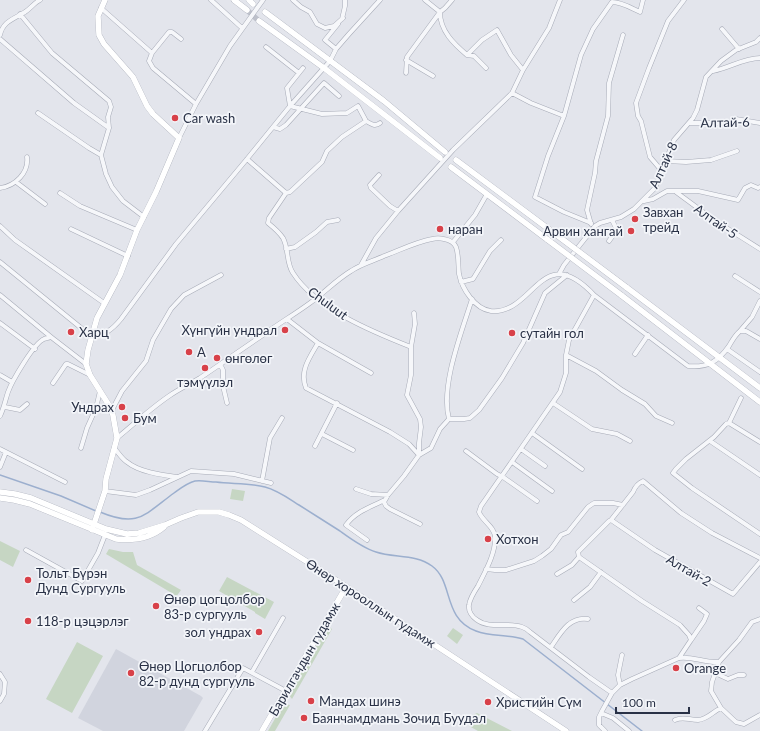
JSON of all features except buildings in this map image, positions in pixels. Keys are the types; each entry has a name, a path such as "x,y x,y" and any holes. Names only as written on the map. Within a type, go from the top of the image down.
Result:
{"main road":[{"path":"93,527 105,491 106,479 117,438 112,410 90,375 86,364 91,336 97,318 128,256 179,138 153,114 147,106 133,77 104,44 99,35 98,16 105,0"},
{"path":"234,0 247,10"},
{"path":"265,12 384,101 446,152"},
{"path":"259,20 324,68 440,158"},
{"path":"456,160 760,388"},
{"path":"452,167 760,402"},
{"name":"Өнөр хорооллын гудамж","path":"0,492 32,498 93,527 105,535 127,540 140,539 154,533 165,525"},
{"name":"Өнөр хорооллын гудамж","path":"0,498 30,504 93,527 127,534 139,533 165,525 198,512 219,512 229,515 241,520 346,587 566,731"},
{"name":"Барилгачдын гудамж","path":"262,731 346,587"}],"street":[{"path":"0,35 1,29 4,25 20,14 26,12 40,0"},
{"path":"211,0 242,28"},
{"path":"179,138 196,104 230,46 263,0"},
{"path":"293,0 310,12 317,24 325,28 334,26 343,18"},
{"path":"336,49 325,40 343,18 345,0"},
{"path":"0,262 91,336 100,336 112,330 176,244 290,106 330,61 336,49 380,0"},
{"path":"425,0 440,12"},
{"path":"406,73 407,57 440,12 452,0"},
{"path":"361,266 376,238 398,211 453,150 512,93 523,70 549,28 560,0"},
{"path":"591,223 535,197 548,156 564,116 582,55 593,28 612,2 626,5 640,12 643,0"},
{"path":"662,171 650,156 636,104 668,21 684,0"},
{"path":"101,8 152,53"},
{"path":"440,12 440,21 454,43 467,55 474,56 486,68"},
{"path":"20,14 52,53 109,101 111,107 108,117 109,128 101,155 106,174 112,187 129,206 144,217"},
{"path":"722,29 739,49"},
{"path":"467,55 482,40 497,30 511,55 523,70"},
{"path":"182,39 172,32 169,32 152,53 149,61 153,68 196,104"},
{"path":"593,229 587,210 596,161 608,116 609,83 623,35"},
{"name":"Алтай-8","path":"559,274 564,265 593,229 600,223 621,218 634,210 655,188 674,140 689,123 697,110 706,77 721,61 739,49 756,42 760,38"},
{"path":"0,39 74,103 109,128"},
{"path":"266,47 299,73"},
{"path":"713,71 724,69 748,59 760,58"},
{"path":"406,60 433,76"},
{"path":"290,106 287,88 303,68"},
{"path":"273,127 280,129 301,109 324,83 339,96"},
{"path":"512,93 531,103 564,116"},
{"path":"290,106 322,114 347,113 358,106 366,121 374,125 380,123"},
{"path":"38,113 101,155"},
{"name":"Алтай-6","path":"689,123 727,123 736,119 760,123"},
{"path":"247,159 286,193 290,192 322,162 327,150 342,137 366,121"},
{"path":"666,161 686,162 711,160 737,152"},
{"path":"0,188 16,182 27,167 27,157"},
{"path":"379,175 370,185 371,188 390,206 398,211"},
{"path":"16,182 45,204"},
{"path":"643,201 652,199 667,191 698,191 738,200 745,188 751,185 759,188"},
{"name":"Алтай-5","path":"673,191 681,195 714,220 760,249"},
{"path":"60,193 80,206 138,230"},
{"name":"Chuluut","path":"286,193 269,218 268,223 283,239 289,266 294,275 316,298 375,332 411,347"},
{"path":"453,242 475,215 487,194"},
{"path":"286,249 295,247 327,222 338,220"},
{"path":"609,241 617,230 612,220"},
{"path":"0,226 15,240 104,303"},
{"path":"71,229 95,242 128,256"},
{"path":"117,438 169,396 220,364 286,319 351,271 429,239 442,238 453,242 456,248 461,282 466,292 472,299 479,306 485,309 492,311 500,310 516,303 545,279 559,274 567,275 575,278 586,286 594,295 688,366 704,366 711,364 720,357 752,317 760,301"},
{"path":"461,282 473,279 490,251 501,240"},
{"path":"112,410 122,392 146,361 153,340 171,309 184,295 221,275"},
{"path":"367,540 346,525 351,518 359,512 385,500 419,455 431,448 440,429 449,419 470,418 479,410 502,378 519,349 545,293 567,275"},
{"path":"735,276 760,292"},
{"path":"0,295 86,364"},
{"path":"594,295 569,340 566,355 564,384 560,392 481,506 479,512 481,517 493,530 495,536 494,547 486,569 470,599 468,607 471,615 478,622 522,627 612,693"},
{"path":"449,419 447,412 448,385 453,359 472,299"},
{"path":"414,313 415,324 411,347 410,375 407,395 420,419 421,427 419,455"},
{"path":"286,319 318,343 371,373"},
{"path":"0,323 35,349"},
{"path":"740,331 746,330 760,339"},
{"path":"635,354 648,335"},
{"path":"0,416 5,407 7,394 12,382 22,366 43,339 51,337"},
{"path":"318,343 306,364 303,382 306,388 337,403 396,436 409,444 419,455"},
{"path":"727,349 760,372"},
{"path":"566,355 596,371 622,390 645,404 656,416 672,423"},
{"path":"53,383 66,364 90,375"},
{"path":"220,364 223,370 223,386 227,403"},
{"path":"0,375 12,382"},
{"path":"82,448 86,428 96,408 100,391"},
{"path":"741,398 729,423 726,424 710,441 686,459 673,473 692,488 760,534"},
{"path":"315,446 337,403"},
{"path":"553,403 592,429 616,434 630,441"},
{"path":"5,407 20,410 27,404"},
{"path":"262,481 270,438 282,418"},
{"path":"729,423 760,442"},
{"path":"532,433 582,469"},
{"path":"322,434 353,450"},
{"path":"710,441 760,475"},
{"path":"0,448 65,482"},
{"path":"114,448 127,463 161,475 178,477"},
{"path":"521,449 545,466"},
{"path":"466,451 537,501"},
{"path":"0,466 6,452"},
{"path":"512,462 552,491"},
{"path":"105,491 136,495 191,471 234,474 271,483"},
{"path":"557,574 572,564 579,557 578,552 582,546 611,520 639,483 643,481 681,513 712,533 760,558"},
{"path":"356,489 371,494 388,495"},
{"path":"385,500 385,505 390,509 420,524"},
{"path":"486,569 506,570 534,561 551,549 561,535 568,532 588,507 594,503 613,502 623,505"},
{"name":"Алтай-2","path":"611,520 655,550 732,594 760,562"},
{"path":"26,550 82,581 98,553 105,535"},
{"path":"579,557 680,625 689,635 691,640"},
{"path":"574,600 590,587 601,572"},
{"path":"678,658 704,621 707,614 699,608"},
{"path":"252,672 283,618"},
{"path":"551,647 568,624 573,620 583,618 588,619"},
{"path":"760,619 750,625 739,640 719,662 712,682 711,691 721,708 733,720 739,723 744,724 760,715"},
{"path":"620,685 618,675 622,655"},
{"path":"605,731 599,725 598,720 612,693 620,685 632,678 678,658 686,657 707,662 719,662"},
{"path":"205,731 242,669 245,668 286,691"},
{"path":"715,673 728,679 734,676 744,675"},
{"path":"0,674 5,682 4,694 0,701"},
{"path":"675,720 683,718 698,720 709,718 721,708"},
{"path":"602,712 629,731"}],"shaded area":[{"name":"Өнөр Цогцолбор 82-р дунд сургууль","path":"116,649 203,698 184,731 103,731 78,718"}],"green space":[{"path":"232,489 245,491 243,501 230,499"},
{"path":"0,541 20,551 13,567 0,560"},
{"path":"109,549 123,552 133,552 137,565 181,590 176,597 106,554"},
{"path":"227,577 274,602 265,619 219,591"},
{"path":"328,626 332,629 292,699 289,695 290,692"},
{"path":"453,628 463,635 457,644 447,636"},
{"path":"77,642 103,656 72,713 46,699"},
{"path":"285,704 290,705 275,731 268,731 281,708"},
{"path":"477,713 512,731 478,731 469,726 473,715"}],"waterway":[{"path":"0,475 61,496 96,511"},
{"path":"100,512 123,519 140,517 184,486 195,481 253,485 274,490 366,548 383,554 412,558 426,562 439,573 453,609 458,618 465,625 482,633 511,636 523,639 642,731"}],"tunnel":[{"path":"247,10 259,21"}],"place":[{"name":"Car wash","path":"175,118"},
{"name":"Завхан трейд","path":"635,219"},
{"name":"наран","path":"440,229"},
{"name":"Арвин хангай","path":"631,231"},
{"name":"Хүнгүйн ундрал","path":"285,330"},
{"name":"Харц","path":"71,332"},
{"name":"сутайн гол","path":"512,333"},
{"name":"A","path":"189,352"},
{"name":"өнгөлөг","path":"217,358"},
{"name":"тэмүүлэл","path":"205,368"},
{"name":"Ундрах","path":"122,407"},
{"name":"Бум","path":"125,418"},
{"name":"Хотхон","path":"488,539"},
{"name":"Тольт Бүрэн Дунд Сургууль","path":"28,580"},
{"name":"Өнөр цогцолбор 83-р сургууль","path":"156,606"},
{"name":"118-р цэцэрлэг","path":"28,621"},
{"name":"зол ундрах","path":"259,632"},
{"name":"Orange","path":"676,668"},
{"name":"Өнөр Цогцолбор 82-р дунд сургууль","path":"131,673"},
{"name":"Мандах шинэ","path":"311,701"},
{"name":"Христийн Сүм","path":"488,702"},
{"name":"Баянчамдмань Зочид Буудал","path":"304,718"}]}
